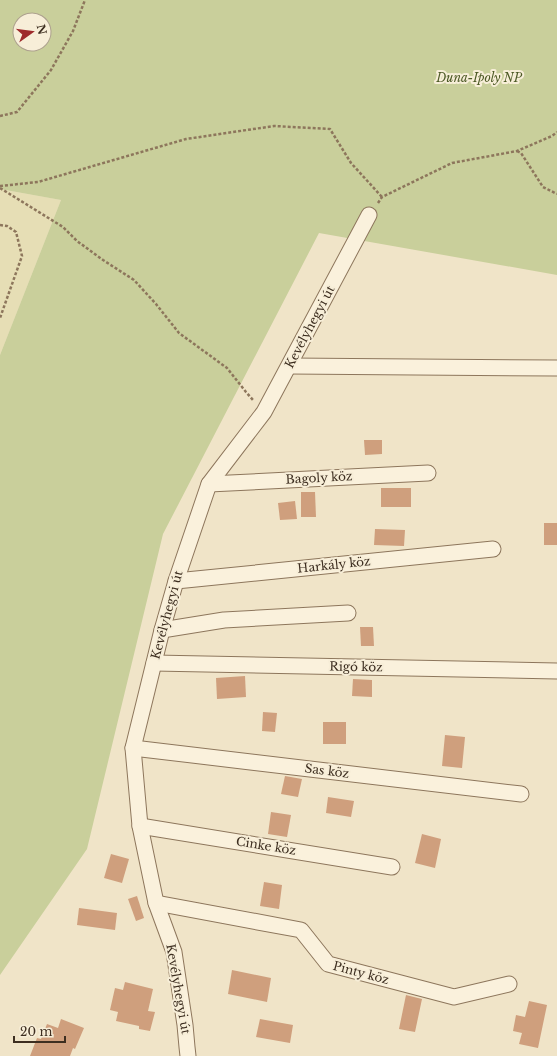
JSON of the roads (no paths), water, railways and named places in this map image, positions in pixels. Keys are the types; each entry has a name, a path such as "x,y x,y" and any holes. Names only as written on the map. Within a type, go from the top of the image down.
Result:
{"street":[{"name":"Kevélyhegyi út","path":"188,1056 188,1047 174,952 156,903 140,826 134,748 162,630 176,581 209,484 264,412 369,214"},
{"path":"289,366 557,368"},
{"name":"Bagoly köz","path":"209,484 428,473"},
{"name":"Harkály köz","path":"176,581 493,549"},
{"path":"162,630 224,620 348,613"},
{"name":"Rigó köz","path":"154,662 557,671"},
{"name":"Sas köz","path":"134,748 521,794"},
{"name":"Cinke köz","path":"140,826 392,867"},
{"name":"Pinty köz","path":"156,903 301,930 328,964 454,997 509,984"}],"park label":[{"name":"Duna-Ipoly NP","path":"479,78"}]}
